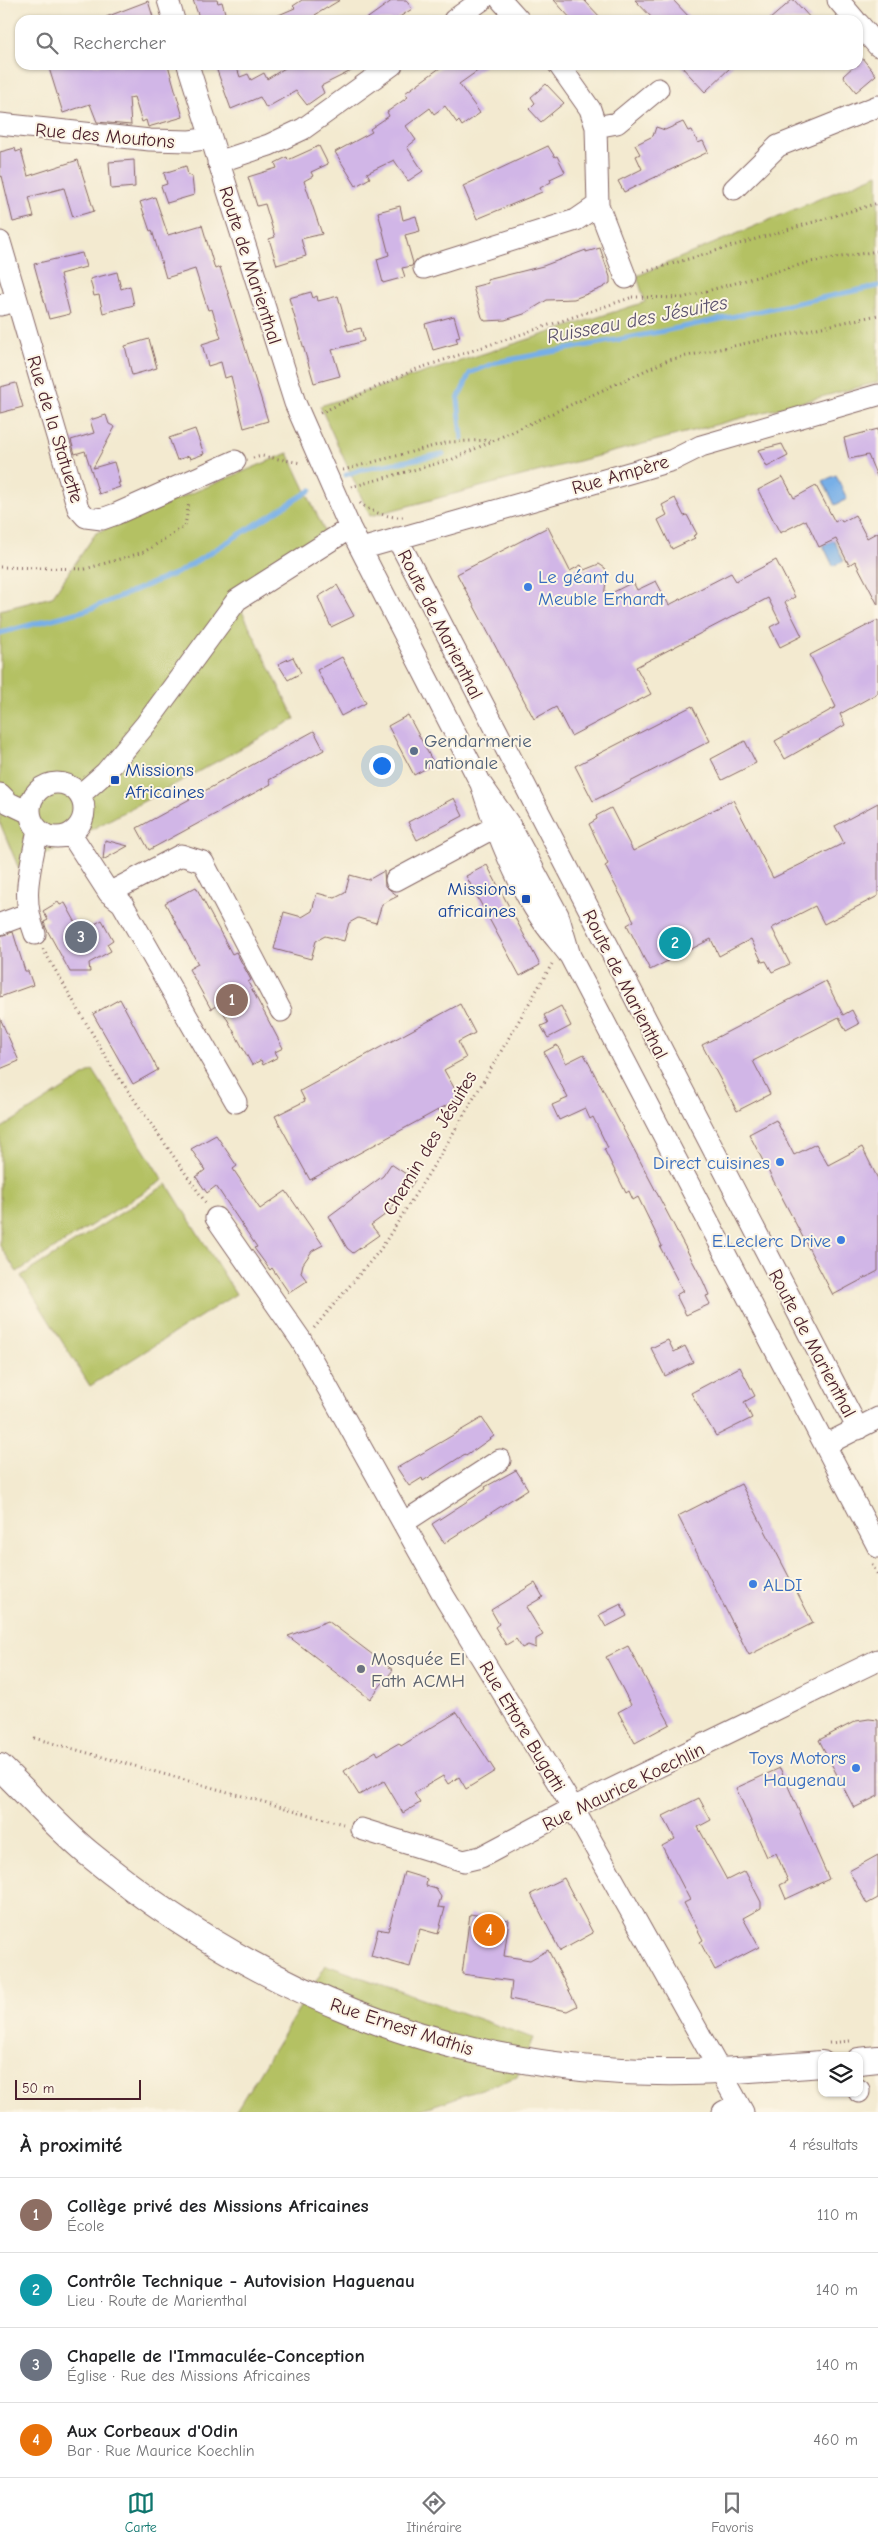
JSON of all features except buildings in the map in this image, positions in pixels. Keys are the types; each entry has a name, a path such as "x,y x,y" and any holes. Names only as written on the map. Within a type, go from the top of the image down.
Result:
{"main road":[{"name":"Rue Ernest Mathis","path":"0,1767 86,1851 161,1909 237,1958 327,2003 376,2022 438,2040 530,2061 623,2071 721,2071 818,2064"},
{"path":"863,2061 878,2059"}],"street":[{"path":"168,0 172,15"},
{"path":"461,15 482,0"},
{"path":"501,0 514,15"},
{"path":"838,0 851,15"},
{"path":"863,29 878,46"},
{"name":"Route de Marienthal","path":"190,70 295,403 350,528 501,824 541,919 570,956 878,1547"},
{"path":"218,162 269,145 302,129 385,70"},
{"path":"563,70 590,109 596,127 598,205 629,287"},
{"path":"596,127 617,123 658,89"},
{"path":"734,189 778,146 878,106"},
{"name":"Rue des Moutons","path":"0,124 150,140 190,142 211,138"},
{"path":"424,268 576,220 598,205"},
{"name":"Rue de la Statuette","path":"0,242 9,303 78,508 86,517 102,519 116,514 192,482 235,461"},
{"name":"Rue Ampère","path":"361,549 674,460 701,446 878,395"},
{"path":"80,795 106,772 146,724 238,600 350,528"},
{"name":"Route de Marienthal","path":"397,538 858,1429"},
{"path":"0,794 9,804 34,821 54,837 71,834 83,821 84,804 80,795 66,784 48,784 34,796 34,821 26,897 31,924 0,924"},
{"path":"396,880 501,824"},
{"path":"71,834 85,852 109,893 122,903 236,1102"},
{"path":"109,893 181,855 203,862 281,1012"},
{"name":"Rue Ettore Bugatti","path":"216,1218 301,1340 445,1598 573,1808 721,2071 735,2109"},
{"path":"825,1445 878,1418"},
{"path":"403,1523 500,1460"},
{"name":"Rue Maurice Koechlin","path":"353,1826 464,1861 481,1857 573,1808 878,1660"}],"path":[{"path":"295,403 312,417 414,370 629,287 878,203"},
{"path":"629,287 682,298 810,262 878,251"},
{"path":"423,531 419,515 395,517 367,509 353,496 348,488 453,459 668,360 878,315"},
{"path":"344,479 339,471 449,442 492,440"},
{"path":"235,461 262,456 306,464"},
{"path":"0,567 85,569 144,552 185,526 192,482"},
{"path":"31,924 113,1069 216,1218"},
{"name":"Chemin des Jésuites","path":"301,1340 320,1322 380,1250 440,1154 553,963 570,956"},
{"path":"34,1738 353,1826"}],"green space":[{"path":"878,174 878,382 370,516 320,406 645,302 637,276"},
{"path":"288,453 325,532 232,591 295,719 19,869 0,823 0,610 52,597 96,533"},
{"path":"93,1070 163,1180 17,1272 0,1246 0,1129"},
{"path":"167,1184 236,1294 90,1386 21,1276"},
{"path":"326,1965 533,2038 517,2077 414,2112 235,2112"}],"water":[{"path":"836,475 847,499 835,505 823,481"},
{"path":"834,540 844,561 833,566 823,545"}],"waterway":[{"name":"Ruisseau des Jésuites","path":"462,438 458,399 470,373 497,362 659,332 878,286"},
{"name":"Ruisseau des Jésuites","path":"346,475 359,470 443,454"},
{"name":"Ruisseau des Jésuites","path":"0,633 90,609 179,572 311,490"}],"place":[{"name":"Le géant du Meuble Erhardt","path":"528,587"},
{"name":"Gendarmerie nationale","path":"414,751"},
{"name":"Missions Africaines","path":"115,780"},
{"name":"Missions africaines","path":"526,899"},
{"name":"Chapelle de l'Immaculée-Conception","path":"81,937"},
{"name":"Contrôle Technique - Autovision Haguenau","path":"675,943"},
{"name":"Collège privé des Missions Africaines","path":"232,1000"},
{"name":"Direct cuisines","path":"780,1162"},
{"name":"E.Leclerc Drive","path":"841,1240"},
{"name":"ALDI","path":"753,1584"},
{"name":"Mosquée El Fath ACMH","path":"361,1669"},
{"name":"Toys Motors Haugenau","path":"856,1768"},
{"name":"Aux Corbeaux d'Odin","path":"489,1930"}]}
